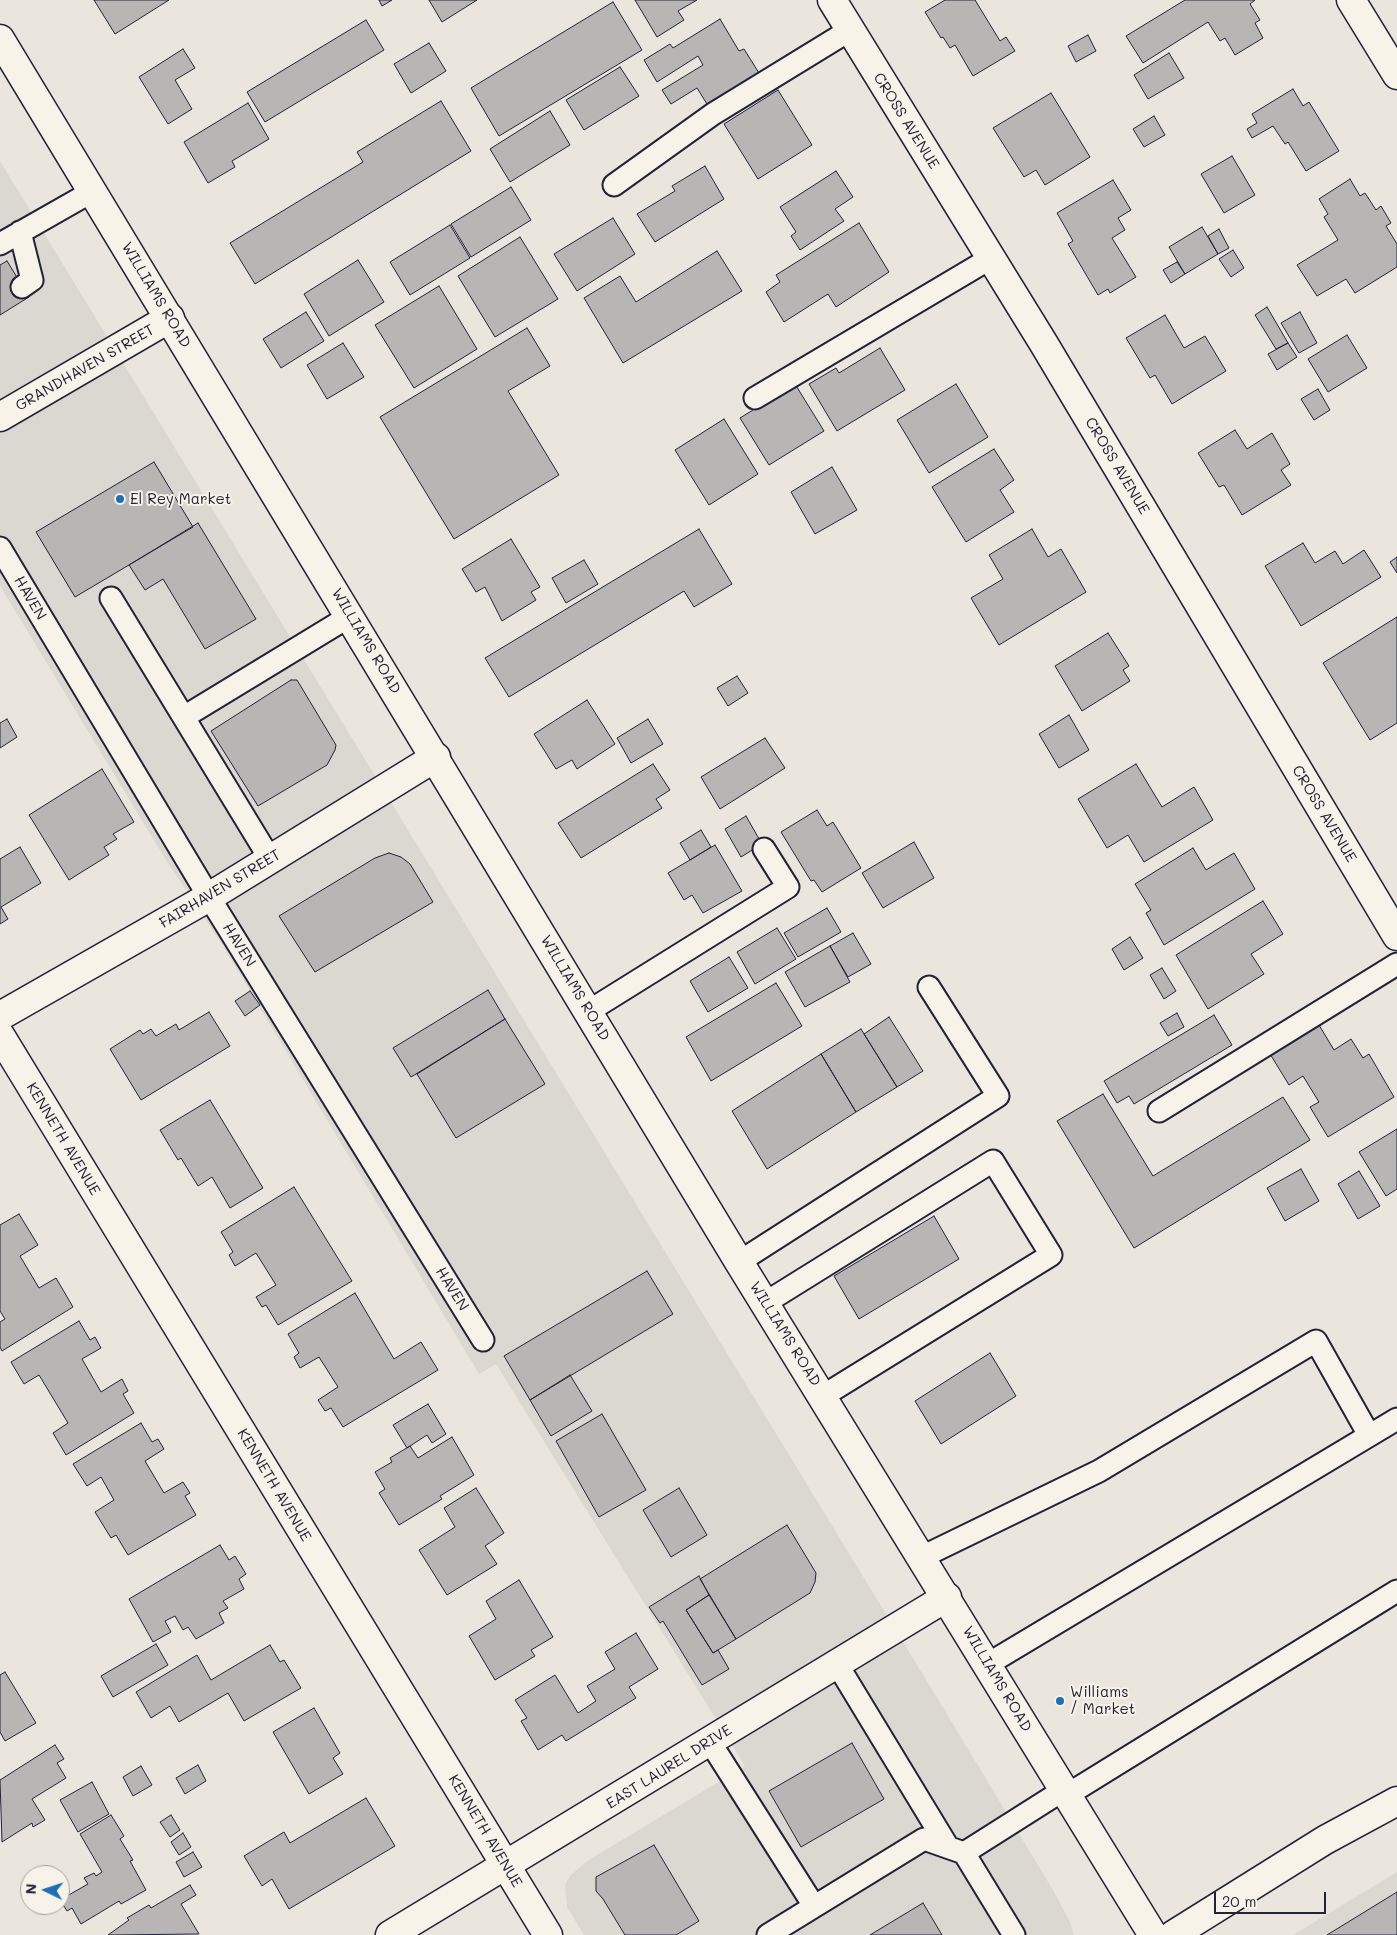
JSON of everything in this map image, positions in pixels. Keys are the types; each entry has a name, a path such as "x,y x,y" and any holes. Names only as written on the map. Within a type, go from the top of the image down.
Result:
{"street":[{"name":"CROSS AVENUE","path":"832,0 991,258 1397,936"},
{"path":"1351,0 1397,75"},
{"name":"WILLIAMS ROAD","path":"0,39 740,1262 1153,1935"},
{"name":"GRANDHAVEN STREET","path":"0,417 170,318"},
{"name":"FAIRHAVEN STREET","path":"0,1016 209,896 436,758"},
{"name":"KENNETH AVENUE","path":"0,1035 548,1935"},
{"name":"EAST LAUREL DRIVE","path":"390,1935 947,1597"},
{"path":"1173,1935 1326,1840 1397,1801"}],"lane":[{"path":"614,184 713,114 850,30"},
{"path":"0,244 93,192"},
{"path":"20,232 32,280 22,287"},
{"path":"755,398 991,258"},
{"name":"HAVEN","path":"0,548 209,896 483,1340"},
{"path":"111,598 270,859"},
{"path":"184,717 350,616"},
{"path":"589,1011 788,887 764,849"},
{"path":"1159,1111 1397,964"},
{"path":"740,1262 998,1096 929,987"},
{"path":"765,1303 993,1161 999,1170 1051,1255 823,1396"},
{"path":"922,1556 1099,1472 1316,1341 1369,1435"},
{"path":"988,1664 1397,1418"},
{"path":"768,1935 924,1839 956,1850 1066,1792 1397,1591"},
{"path":"837,1664 956,1850 1014,1935"},
{"path":"710,1742 814,1906"}],"shaded area":[{"path":"0,161 936,1696 1053,1890 1070,1922 1074,1935 584,1935 567,1907 565,1884 571,1875 587,1861 745,1766 496,1364 479,1374 223,946 166,860 0,586"},
{"path":"1397,1872 1397,1935 1293,1935"}],"building":[{"path":"94,0 169,0 115,34"},
{"path":"379,0 392,0 382,6"},
{"path":"429,0 477,0 442,22"},
{"path":"635,0 697,0 678,11 684,20 657,37"},
{"path":"945,0 975,0 1000,41 1006,37 1015,51 973,76 955,45 950,48 943,37 941,38 925,12"},
{"path":"1185,0 1255,0 1250,4 1260,20 1255,23 1263,38 1235,55 1225,38 1220,41 1208,22 1143,63 1126,36"},
{"path":"613,2 642,50 499,136 471,88"},
{"path":"720,19 739,51 744,49 759,73 707,104 697,88 671,104 662,90 703,65 698,56 657,82 644,60 670,44 673,48"},
{"path":"366,20 384,50 265,122 247,92"},
{"path":"1088,35 1096,51 1076,62 1068,46"},
{"path":"429,43 446,71 411,93 394,64"},
{"path":"183,49 195,68 175,80 192,109 168,124 139,77"},
{"path":"1169,53 1184,78 1148,99 1134,75"},
{"path":"620,67 639,96 584,130 566,100"},
{"path":"1293,89 1303,106 1309,102 1339,151 1306,171 1288,142 1285,144 1273,126 1252,138 1247,129 1257,123 1252,114"},
{"path":"778,90 812,145 758,179 724,124"},
{"path":"1051,93 1090,157 1045,185 1036,170 1024,177 993,128"},
{"path":"441,101 471,151 255,284 230,243 363,162 357,152"},
{"path":"248,103 269,139 232,161 235,167 208,183 184,142"},
{"path":"550,111 570,145 510,182 490,149"},
{"path":"1154,116 1165,135 1144,147 1133,129"},
{"path":"1232,156 1255,195 1224,213 1201,174"},
{"path":"705,166 724,199 655,242 637,214 675,191 672,186"},
{"path":"836,171 853,197 835,209 844,221 800,250 791,236 796,232 780,207"},
{"path":"1350,179 1360,196 1365,193 1376,210 1381,206 1391,223 1386,226 1397,244 1397,267 1355,293 1346,279 1317,296 1297,265 1338,240 1324,217 1328,214 1319,199"},
{"path":"1113,180 1131,210 1118,218 1125,230 1112,238 1136,277 1110,293 1108,289 1098,295 1068,244 1073,241 1057,213"},
{"path":"511,187 531,220 471,257 451,224"},
{"path":"613,218 635,254 577,291 554,254"},
{"path":"859,223 889,272 836,307 828,294 784,322 766,292 780,282 776,275"},
{"path":"450,225 470,258 410,295 390,262"},
{"path":"1202,227 1218,254 1185,274 1169,247"},
{"path":"1219,229 1229,248 1218,254 1208,236"},
{"path":"520,237 558,299 495,337 458,276"},
{"path":"1233,250 1244,268 1231,277 1219,259"},
{"path":"717,251 742,291 623,363 584,298 620,276 636,302"},
{"path":"358,260 384,302 329,336 304,294"},
{"path":"7,261 29,297 0,315 0,265"},
{"path":"1177,262 1185,274 1171,283 1163,270"},
{"path":"439,286 477,349 414,388 375,325"},
{"path":"1267,307 1288,343 1276,349 1255,315"},
{"path":"306,312 324,341 281,368 263,339"},
{"path":"1300,312 1317,343 1299,353 1281,323"},
{"path":"1165,315 1184,348 1205,336 1226,371 1172,404 1155,375 1150,378 1126,338"},
{"path":"527,328 550,366 508,391 559,475 454,539 380,417"},
{"path":"1347,335 1367,368 1328,392 1308,359"},
{"path":"343,343 364,377 327,399 307,365"},
{"path":"1288,343 1297,357 1277,370 1268,354"},
{"path":"880,348 905,390 837,431 809,384 836,368 839,373"},
{"path":"795,384 824,431 769,465 740,418"},
{"path":"956,384 988,437 929,473 897,420"},
{"path":"1318,389 1330,410 1314,420 1301,399"},
{"path":"724,419 758,474 709,505 675,450"},
{"path":"1235,430 1247,449 1272,433 1290,464 1281,470 1291,485 1242,515 1224,485 1219,487 1198,453"},
{"path":"994,449 1014,480 1000,490 1014,512 966,542 932,487"},
{"path":"154,462 193,527 75,597 36,532"},
{"path":"832,467 857,510 815,534 791,492"},
{"path":"198,523 256,619 205,649 163,579 145,590 129,565"},
{"path":"699,529 732,584 694,607 684,591 509,697 485,658"},
{"path":"1032,529 1048,557 1061,549 1086,592 999,645 971,598 1003,579 989,555"},
{"path":"511,539 540,587 531,592 536,600 502,621 485,587 476,592 462,569"},
{"path":"1303,543 1315,563 1335,551 1343,564 1364,550 1381,577 1301,626 1265,566"},
{"path":"1397,557 1397,573 1390,562"},
{"path":"584,560 598,584 566,603 552,578"},
{"path":"1397,617 1397,723 1370,740 1323,663"},
{"path":"1108,633 1129,666 1123,670 1130,681 1082,711 1055,666"},
{"path":"737,676 748,693 728,706 717,688"},
{"path":"291,680 297,680 336,745 335,750 327,765 258,806 211,731"},
{"path":"587,700 615,744 577,769 572,760 556,769 534,734"},
{"path":"1069,715 1089,750 1059,768 1039,734"},
{"path":"7,719 17,737 0,748 0,723"},
{"path":"648,719 663,744 631,763 617,738"},
{"path":"765,738 785,768 720,809 701,777"},
{"path":"653,764 670,790 656,799 662,808 581,858 558,823"},
{"path":"1136,764 1162,807 1194,787 1213,820 1144,862 1128,835 1107,848 1078,799"},
{"path":"102,769 134,822 113,834 117,839 104,847 109,855 69,880 29,815"},
{"path":"817,810 827,826 833,822 861,868 822,892 814,880 811,881 781,832"},
{"path":"746,816 762,844 741,857 725,829"},
{"path":"701,830 711,847 690,860 680,843"},
{"path":"914,842 934,878 883,908 862,873"},
{"path":"715,845 742,891 703,913 692,895 684,900 668,873"},
{"path":"20,847 41,883 1,907 8,919 0,924 0,859"},
{"path":"1193,848 1206,870 1234,853 1255,889 1164,945 1146,913 1151,910 1135,884"},
{"path":"389,853 401,857 410,864 433,902 315,972 279,916 375,858"},
{"path":"1263,901 1283,934 1251,954 1264,974 1208,1009 1176,955"},
{"path":"827,908 841,932 798,957 784,933"},
{"path":"777,928 796,959 755,984 737,952"},
{"path":"853,933 871,964 848,977 830,946"},
{"path":"1130,937 1143,958 1124,970 1112,949"},
{"path":"830,946 850,982 805,1007 785,972"},
{"path":"729,957 748,988 708,1012 690,981"},
{"path":"1162,968 1176,991 1164,999 1150,975"},
{"path":"776,983 802,1026 711,1081 686,1037"},
{"path":"488,990 505,1019 411,1077 393,1048"},
{"path":"250,991 260,1005 245,1016 235,1001"},
{"path":"209,1012 230,1046 141,1100 110,1049 140,1030 143,1034 151,1029 156,1036 176,1024 179,1030"},
{"path":"1177,1013 1184,1027 1168,1036 1160,1023"},
{"path":"1214,1015 1232,1045 1134,1104 1129,1096 1117,1103 1104,1081"},
{"path":"889,1017 923,1071 897,1087 864,1034"},
{"path":"505,1019 545,1084 456,1138 417,1074"},
{"path":"1316,1020 1334,1050 1351,1039 1363,1058 1369,1054 1394,1097 1328,1137 1310,1107 1319,1102 1303,1076 1289,1085 1267,1049"},
{"path":"861,1029 897,1087 856,1112 821,1054"},
{"path":"821,1054 856,1112 767,1169 732,1111"},
{"path":"1103,1094 1153,1176 1283,1097 1310,1140 1134,1248 1057,1121"},
{"path":"210,1100 263,1188 230,1208 212,1177 198,1186 181,1158 178,1160 160,1130"},
{"path":"1397,1129 1397,1189 1386,1196 1359,1152"},
{"path":"1301,1169 1319,1201 1285,1221 1267,1188"},
{"path":"1359,1171 1380,1206 1358,1219 1338,1184"},
{"path":"294,1187 352,1281 278,1325 266,1305 262,1307 256,1297 276,1285 256,1253 235,1266 229,1255 233,1252 221,1232"},
{"path":"19,1214 38,1245 20,1256 39,1288 56,1278 73,1307 2,1351 0,1347 0,1322 5,1319 0,1311 0,1225"},
{"path":"934,1216 959,1259 859,1319 834,1276"},
{"path":"647,1271 673,1314 530,1400 504,1356"},
{"path":"355,1293 394,1359 421,1342 438,1370 343,1427 331,1408 325,1411 318,1400 338,1387 319,1357 300,1368 294,1357 299,1353 288,1334"},
{"path":"79,1321 90,1340 95,1337 101,1348 82,1359 101,1392 122,1379 128,1391 123,1394 134,1413 66,1455 53,1433 68,1423 39,1375 24,1384 11,1362"},
{"path":"990,1353 1016,1396 941,1444 915,1401"},
{"path":"570,1375 592,1411 551,1436 530,1400"},
{"path":"428,1404 446,1434 432,1443 427,1435 407,1448 393,1425"},
{"path":"602,1414 646,1490 599,1517 556,1441"},
{"path":"141,1423 152,1442 158,1439 164,1449 145,1461 164,1493 183,1482 190,1493 185,1496 196,1515 128,1555 116,1535 111,1538 95,1512 114,1500 101,1477 87,1486 73,1464"},
{"path":"452,1437 474,1475 440,1496 442,1499 399,1525 379,1493 385,1489 375,1472 392,1462 390,1458 410,1446 418,1458"},
{"path":"476,1488 504,1533 485,1546 497,1564 447,1595 419,1550 455,1527 444,1508"},
{"path":"679,1488 707,1535 671,1557 643,1510"},
{"path":"787,1525 816,1573 815,1582 810,1593 736,1639 700,1579"},
{"path":"220,1545 229,1560 235,1556 246,1574 239,1579 244,1589 223,1601 228,1608 219,1613 224,1623 196,1639 188,1627 183,1630 175,1616 165,1621 171,1632 153,1642 129,1599"},
{"path":"699,1576 709,1595 686,1610 713,1653 718,1650 729,1669 702,1685 663,1621 660,1623 649,1607"},
{"path":"519,1580 553,1637 531,1650 535,1656 495,1680 469,1636 496,1619 486,1601"},
{"path":"709,1595 736,1639 713,1653 686,1610"},
{"path":"636,1633 658,1669 629,1687 636,1698 566,1741 562,1735 538,1750 521,1721 527,1718 515,1700 555,1675 578,1713 596,1701 587,1686 615,1669 605,1652"},
{"path":"156,1644 168,1665 113,1697 101,1676"},
{"path":"270,1645 280,1662 284,1660 301,1688 244,1721 228,1693 179,1722 170,1706 151,1718 136,1692 197,1655 211,1680"},
{"path":"5,1672 36,1723 5,1741 0,1732 0,1675"},
{"path":"314,1708 340,1753 333,1758 343,1774 309,1794 273,1732"},
{"path":"852,1743 884,1799 801,1847 769,1791"},
{"path":"55,1745 64,1759 57,1763 66,1778 32,1799 45,1820 33,1827 32,1823 2,1842 0,1780"},
{"path":"198,1765 206,1781 185,1794 176,1778"},
{"path":"141,1766 152,1785 133,1796 123,1777"},
{"path":"92,1782 109,1814 78,1832 60,1800"},
{"path":"366,1798 395,1846 289,1909 272,1879 262,1886 244,1856 284,1832 290,1843"},
{"path":"111,1815 124,1836 120,1839 133,1860 130,1861 146,1890 121,1904 119,1901 81,1924 72,1908 70,1909 70,1894 88,1884 84,1878 94,1873 96,1876 102,1872 80,1834"},
{"path":"171,1815 180,1830 170,1837 160,1822"},
{"path":"183,1833 191,1847 179,1855 171,1842"},
{"path":"654,1845 699,1921 676,1935 625,1935 596,1891 596,1877"},
{"path":"193,1852 202,1867 184,1877 176,1862"},
{"path":"190,1885 196,1895 181,1904 199,1934 108,1935 129,1920 127,1918 149,1905 151,1908"},
{"path":"1397,1892 1397,1935 1327,1935"},
{"path":"923,1903 942,1935 870,1935"}],"place":[{"name":"El Rey Market","path":"120,499"},
{"name":"Williams / Market","path":"1060,1701"}]}
